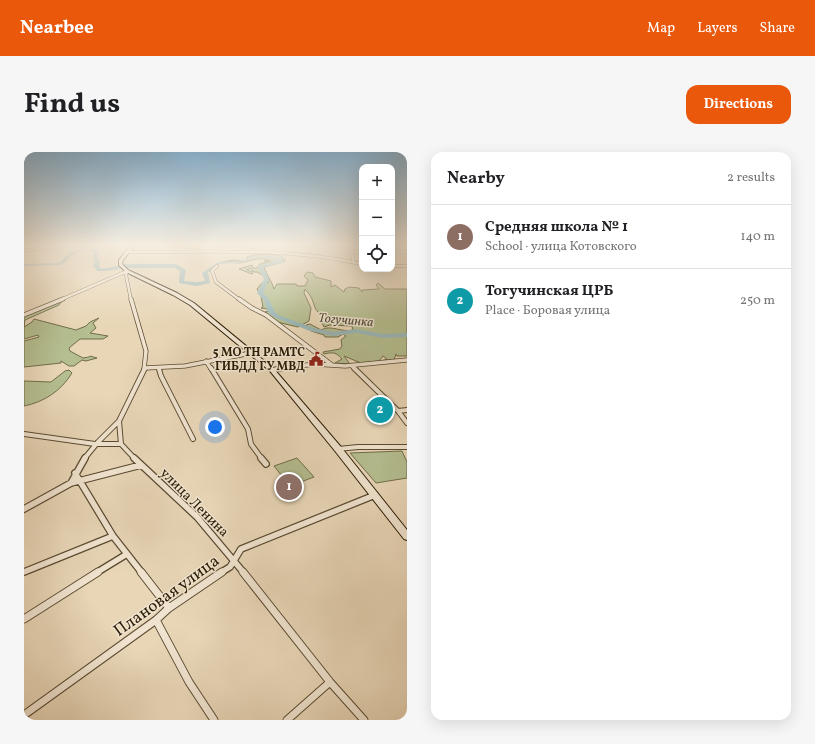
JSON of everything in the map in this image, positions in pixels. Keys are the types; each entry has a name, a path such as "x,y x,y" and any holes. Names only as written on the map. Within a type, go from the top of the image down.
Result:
{"main road":[{"path":"132,272 192,304 272,370 338,449 407,536"}],"street":[{"path":"24,315 114,272"},
{"path":"72,483 75,473 96,444 119,420 145,368 146,351 134,312 125,272"},
{"path":"212,272 216,282 252,308 259,310 332,365"},
{"path":"145,368 159,369 251,353"},
{"path":"272,370 314,364 352,366 407,360"},
{"path":"206,361 248,429 251,444 266,464"},
{"path":"352,366 398,411 407,423"},
{"path":"159,369 160,376 193,439"},
{"path":"398,411 407,410"},
{"path":"24,434 96,444 121,444 119,420"},
{"name":"улица Ленина","path":"121,444 140,465 197,517 235,562 330,682 364,720"},
{"path":"338,449 358,447 407,447"},
{"path":"24,509 72,483 140,465"},
{"path":"75,473 113,536 169,608"},
{"name":"Плановая улица","path":"24,715 156,620 169,608 230,567 235,562 237,553 245,547 375,496"},
{"path":"24,572 113,536"},
{"path":"24,619 127,554"},
{"path":"156,620 189,682 214,720"},
{"path":"287,720 330,682"}],"green space":[{"path":"254,272 266,272 274,289 277,284 296,284 297,286 305,286 308,280 304,276 307,272 313,273 315,277 331,281 331,287 335,285 344,292 345,289 349,287 359,288 362,292 362,290 379,289 376,285 378,283 385,289 407,289 407,356 397,356 396,354 394,360 382,361 387,359 383,356 379,361 361,363 344,356 350,364 335,363 342,359 336,354 324,354 323,352 340,349 342,346 341,340 346,336 343,334 338,337 325,337 324,335 311,331 306,325 310,324 321,330 325,328 332,328 349,331 353,330 352,326 330,325 324,327 321,321 335,317 317,311 310,295 305,289 304,293 311,308 309,321 298,327 277,322 265,312 269,311 267,309 261,308 263,307 261,296 257,289 262,283 268,283 268,278"},
{"path":"57,302 61,302 59,305 25,320 24,327 24,316"},
{"path":"99,318 93,323 96,328 90,333 108,336 103,339 80,339 69,348 70,351 83,358 90,356 97,358 86,361 82,360 74,366 69,366 61,361 61,363 24,367 24,341 39,337 38,335 24,339 24,327 34,319 76,330"},
{"path":"69,370 72,373 68,379 51,395 38,402 24,406 24,381 51,382 65,371"},
{"path":"402,451 407,462 407,478 376,483 350,453"},
{"path":"297,458 314,477 290,486 274,466"}],"waterway":[{"name":"Тогучинка","path":"183,272 181,282 196,284 208,282 205,273 207,272"},
{"name":"Тогучинка","path":"262,272 266,279 260,293 267,299 271,312 276,316 312,330 333,334 356,331 383,336 407,335"}],"place":[{"name":"5 МО ТН РАМТС ГИБДД ГУ МВД","path":"316,359"},
{"name":"Тогучинская ЦРБ","path":"380,410"},
{"name":"Средняя школа № 1","path":"289,487"}]}
